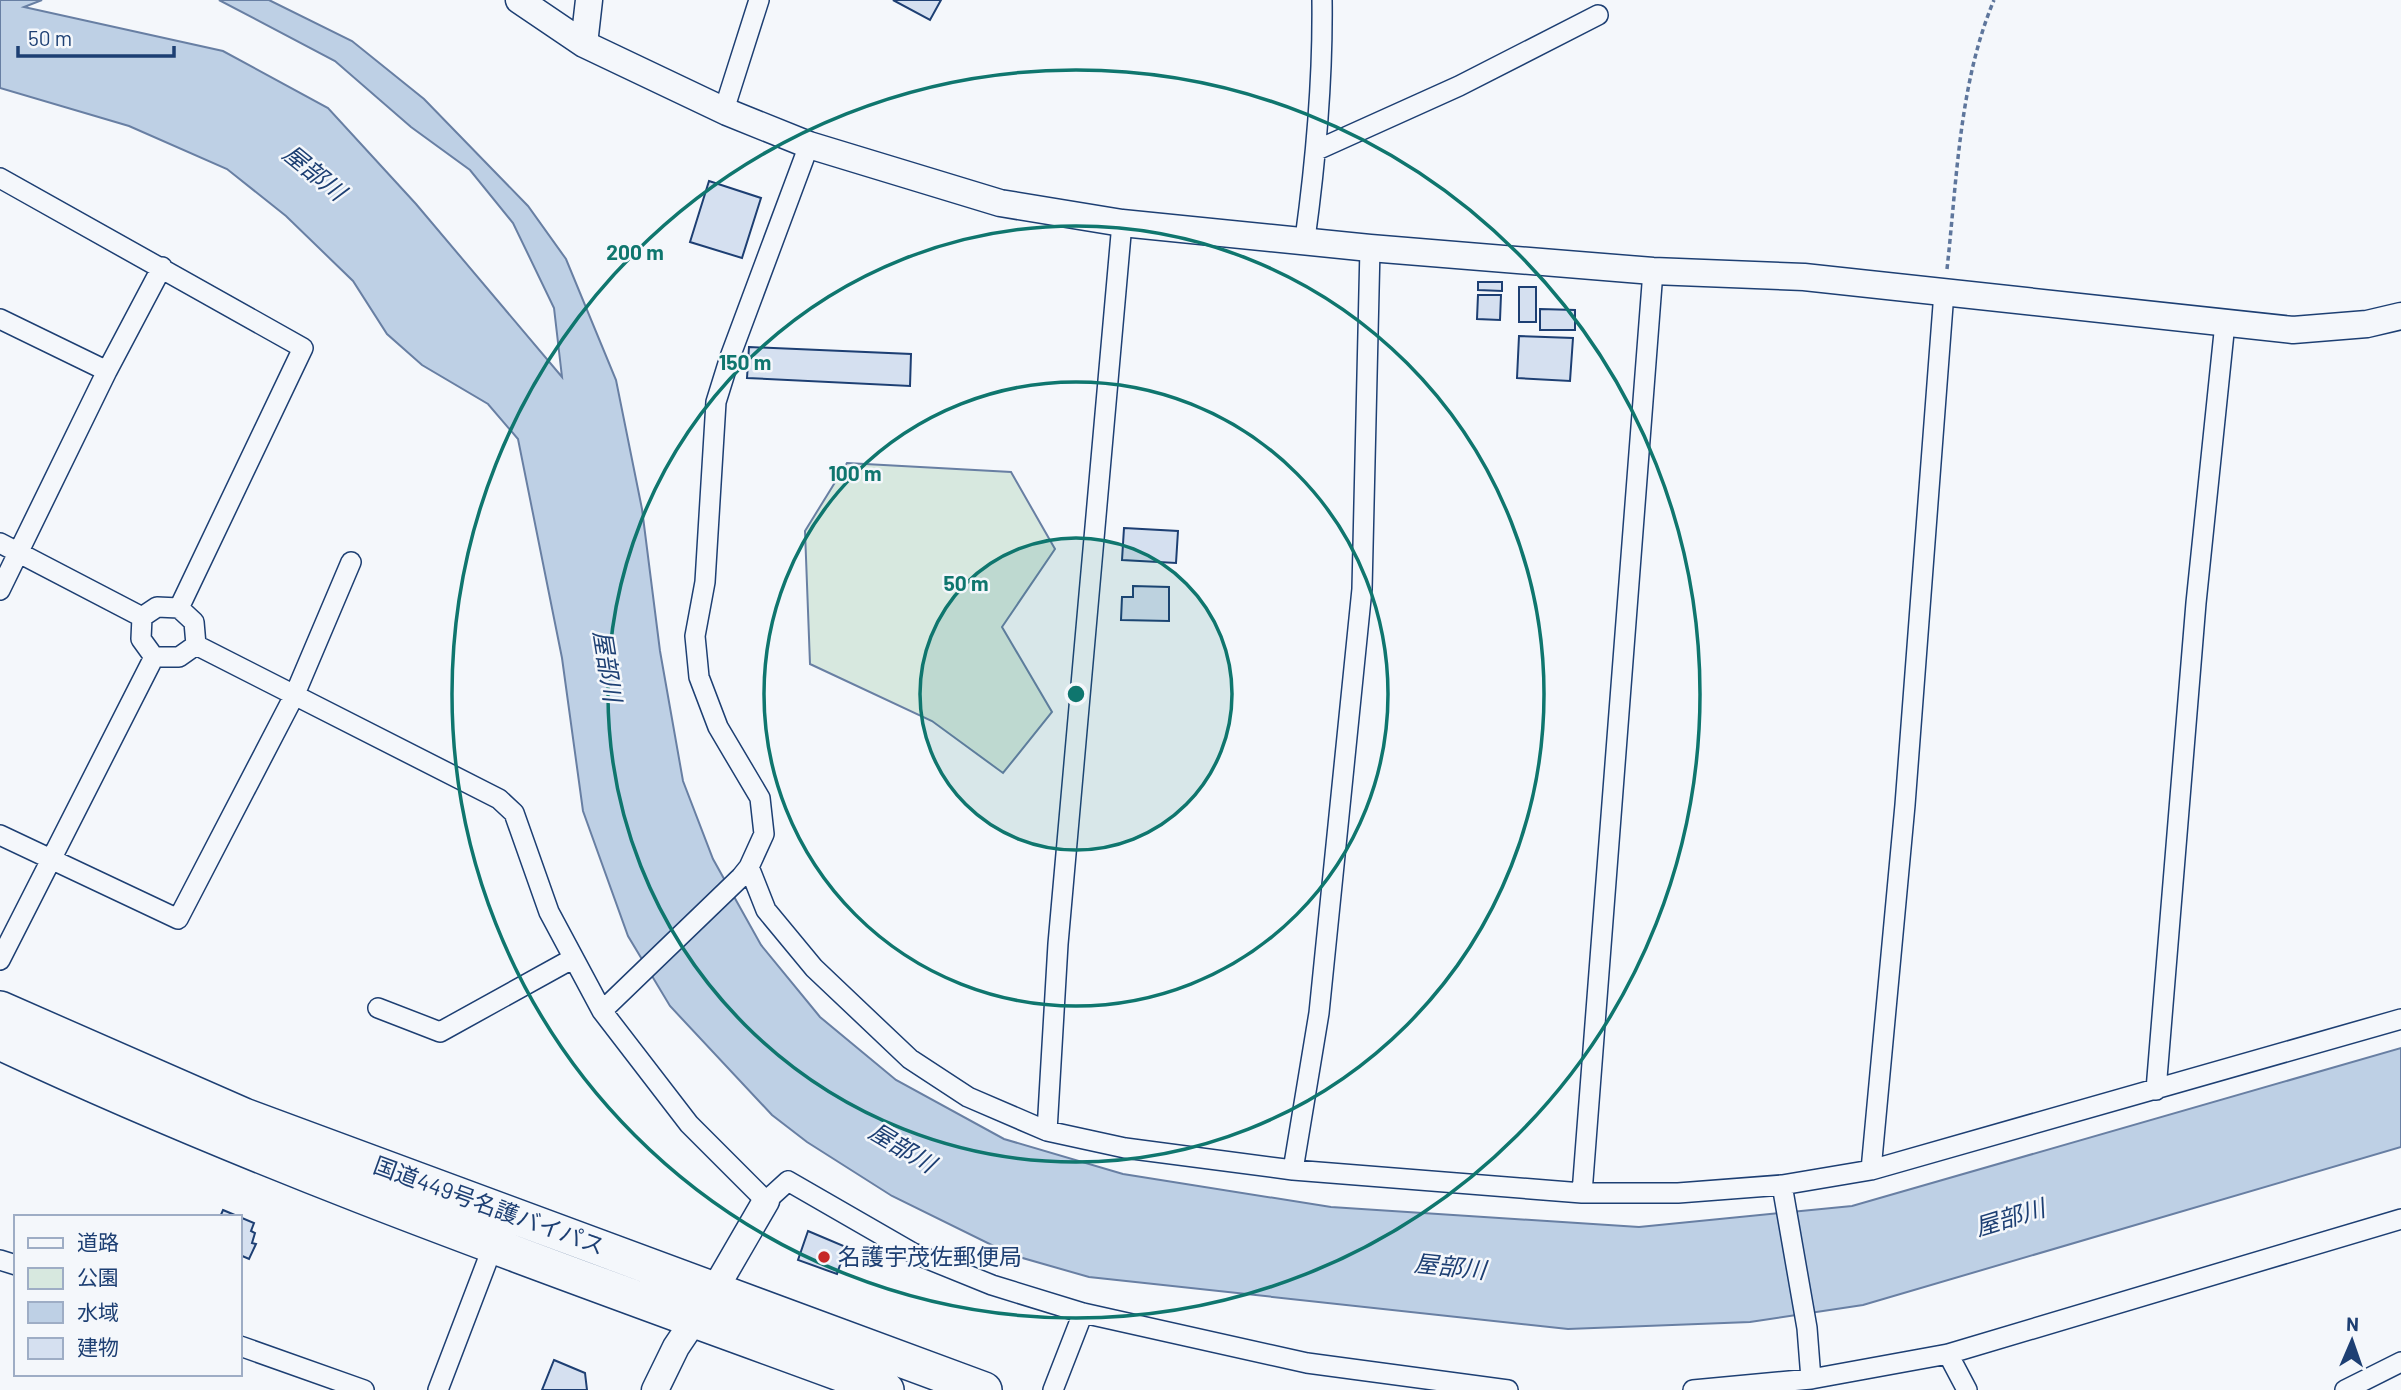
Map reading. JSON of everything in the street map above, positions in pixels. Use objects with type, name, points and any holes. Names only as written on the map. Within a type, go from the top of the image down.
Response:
[{"type":"highway","name":"国道449号名護バイパス","points":[[0,1009],[244,1116],[984,1390]]},
{"type":"highway","name":"国道449号名護バイパス","points":[[0,1042],[218,1139],[494,1246],[886,1390]]},
{"type":"street","points":[[519,0],[584,44],[724,110],[809,145],[1000,203],[1122,223],[1305,239],[1370,248],[1653,271],[1804,277],[2293,330],[2367,324],[2401,316]]},
{"type":"street","points":[[584,44],[589,0]]},
{"type":"street","points":[[724,110],[759,0]]},
{"type":"street","points":[[1305,239],[1317,150],[1323,62],[1322,0]]},
{"type":"street","points":[[1317,150],[1459,86],[1598,15]]},
{"type":"street","points":[[602,1011],[745,872],[764,834],[760,798],[718,727],[699,677],[695,636],[709,543],[716,401],[809,145]]},
{"type":"street","points":[[0,178],[303,348],[179,608]]},
{"type":"street","points":[[1047,1131],[1058,944],[1122,223]]},
{"type":"street","points":[[1293,1170],[1320,1013],[1362,589],[1370,248]]},
{"type":"street","points":[[0,590],[107,370],[162,267]]},
{"type":"street","points":[[1582,1194],[1653,271]]},
{"type":"street","points":[[1871,1170],[1908,765],[1944,292]]},
{"type":"street","points":[[0,319],[107,370]]},
{"type":"street","points":[[2156,1090],[2196,603],[2225,323]]},
{"type":"street","points":[[0,543],[142,617]]},
{"type":"street","points":[[0,835],[178,919],[295,694],[351,562]]},
{"type":"street","points":[[142,617],[157,607],[179,608],[194,622],[196,645]]},
{"type":"street","points":[[142,617],[141,639],[154,657]]},
{"type":"street","points":[[196,645],[499,799],[514,813],[549,912],[602,1011],[689,1124],[766,1201]]},
{"type":"street","points":[[154,657],[179,657],[196,645]]},
{"type":"street","points":[[0,960],[154,657]]},
{"type":"street","points":[[745,872],[766,910],[814,968],[910,1059],[968,1097],[1047,1131],[1125,1148],[1293,1170],[1582,1194],[1784,1192],[1871,1170],[2401,1019]]},
{"type":"street","points":[[378,1008],[440,1032],[572,959]]},
{"type":"street","points":[[655,1390],[676,1347],[715,1289],[766,1201],[788,1181],[914,1254],[992,1285],[1083,1313],[1307,1363],[1508,1390]]},
{"type":"street","points":[[1784,1192],[1807,1328],[1811,1379]]},
{"type":"street","points":[[1693,1390],[1774,1387],[1948,1354],[2401,1219]]},
{"type":"street","points":[[438,1390],[494,1246]]},
{"type":"street","points":[[1053,1390],[1083,1313]]},
{"type":"street","points":[[242,1347],[364,1390]]},
{"type":"street","points":[[1948,1354],[1967,1390]]},
{"type":"street","points":[[2345,1390],[2401,1362]]},
{"type":"path","points":[[1944,292],[1966,103],[1985,23],[1994,0]]},
{"type":"green space","points":[[847,463],[1011,472],[1055,549],[1002,627],[1052,712],[1003,773],[932,721],[810,664],[805,531]]},
{"type":"water","name":"屋部川","points":[[0,0],[42,0],[24,7],[223,51],[328,108],[416,204],[562,377],[554,308],[513,223],[470,170],[411,127],[335,61],[219,0],[269,0],[352,41],[424,99],[528,206],[566,259],[616,380],[642,509],[660,651],[683,781],[713,859],[761,945],[820,1017],[896,1080],[1004,1139],[1123,1174],[1331,1207],[1639,1227],[1852,1206],[2401,1048],[2401,1147],[1863,1305],[1750,1322],[1568,1329],[1089,1277],[1012,1255],[892,1196],[807,1142],[772,1115],[670,1006],[628,936],[583,811],[562,658],[518,439],[488,404],[422,365],[387,334],[353,281],[286,216],[227,169],[129,126],[0,88]]},
{"type":"building","points":[[893,0],[941,0],[930,20]]},
{"type":"building","points":[[709,181],[761,198],[742,258],[690,242]]},
{"type":"building","points":[[1478,282],[1502,282],[1502,291],[1478,290]]},
{"type":"building","points":[[1519,287],[1536,287],[1536,322],[1519,322]]},
{"type":"building","points":[[1478,295],[1501,295],[1500,320],[1477,319]]},
{"type":"building","points":[[1540,309],[1575,310],[1575,330],[1540,330]]},
{"type":"building","points":[[1519,336],[1573,338],[1570,381],[1517,378]]},
{"type":"building","points":[[749,347],[911,354],[910,386],[747,378]]},
{"type":"building","points":[[1124,528],[1178,531],[1176,563],[1122,560]]},
{"type":"building","points":[[1133,586],[1169,587],[1169,621],[1121,620],[1122,597],[1133,597]]},
{"type":"building","points":[[223,1210],[235,1215],[221,1215]]},
{"type":"building","points":[[242,1218],[254,1223],[251,1231],[255,1233],[252,1243],[256,1244],[249,1259],[242,1256]]},
{"type":"building","points":[[808,1231],[846,1247],[837,1274],[798,1260]]},
{"type":"building","points":[[554,1360],[585,1373],[587,1390],[542,1390]]},
{"type":"place","name":"名護宇茂佐郵便局","points":[[824,1257]]}]
